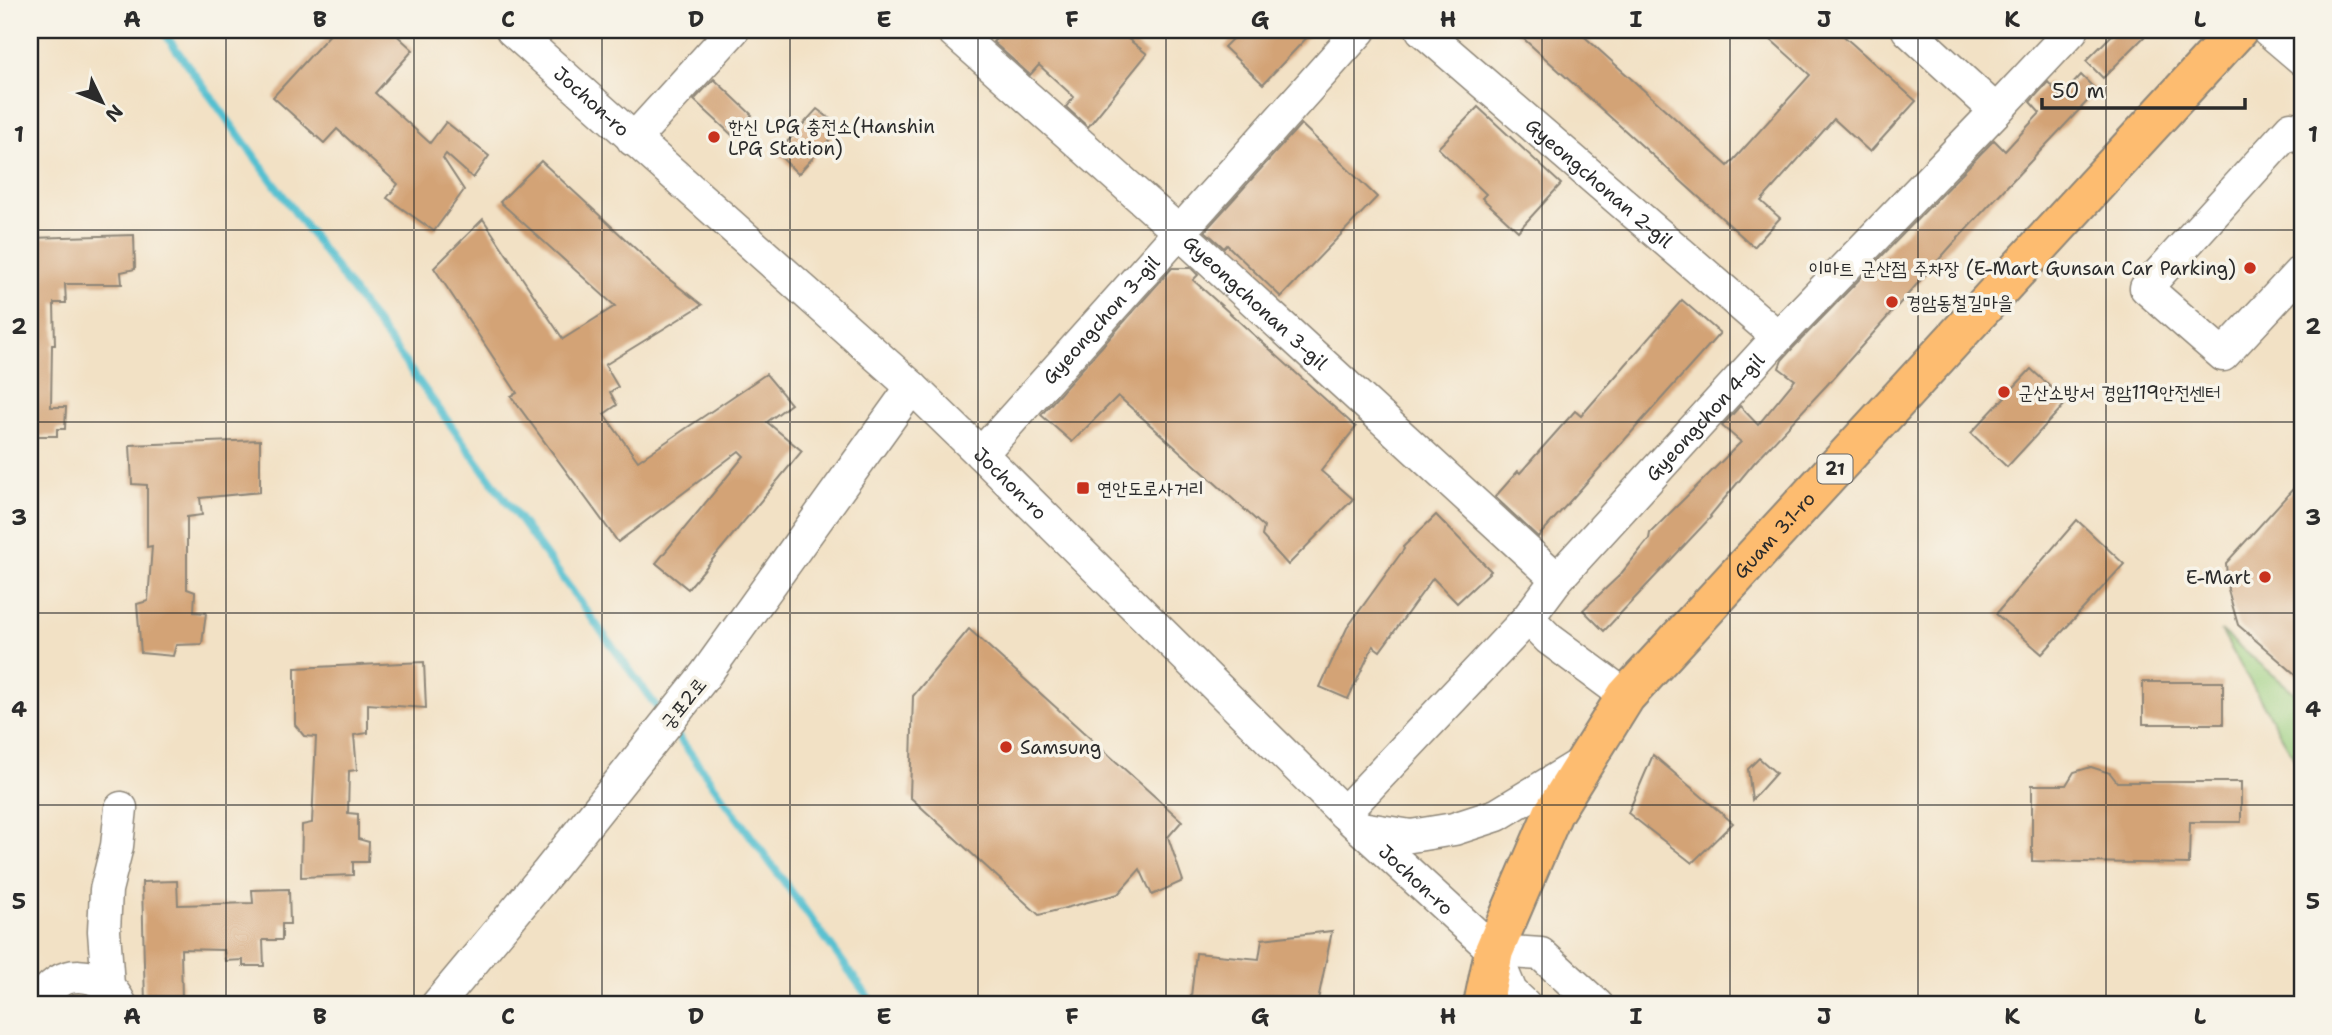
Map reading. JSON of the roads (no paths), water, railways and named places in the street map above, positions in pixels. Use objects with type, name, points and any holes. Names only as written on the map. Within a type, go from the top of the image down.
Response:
[{"type":"main road","name":"Guam 3.1-ro","points":[[1483,1005],[1494,951],[1553,813],[1626,696],[2238,30]]},
{"type":"street","name":"Jochon-ro","points":[[512,30],[912,387],[981,453],[1353,820],[1494,951],[1511,992],[1525,1005]]},
{"type":"street","points":[[633,140],[733,30]]},
{"type":"street","name":"Gyeongchonan 3-gil","points":[[952,30],[1178,231],[1558,579]]},
{"type":"street","name":"Gyeongchon 3-gil","points":[[981,453],[1360,30]]},
{"type":"street","name":"Gyeongchonan 2-gil","points":[[1422,30],[1778,337]]},
{"type":"street","points":[[1908,30],[1996,111]]},
{"type":"street","name":"Gyeongchon 4-gil","points":[[1353,820],[1528,618],[1558,579],[1778,337],[2072,30]]},
{"type":"street","points":[[2268,30],[2302,59]]},
{"type":"street","points":[[2302,138],[2291,128],[2146,288],[2223,355],[2302,270]]},
{"type":"street","name":"궁포2로","points":[[436,1005],[548,872],[705,675],[912,387]]},
{"type":"street","points":[[1528,618],[1549,639],[1626,696]]},
{"type":"street","points":[[1353,820],[1411,836],[1454,829],[1497,815],[1585,762]]},
{"type":"street","points":[[115,995],[104,931],[106,890],[117,846],[121,808]]},
{"type":"street","points":[[1494,951],[1541,954],[1597,1005]]},
{"type":"street","points":[[39,1005],[47,991],[70,977],[96,979],[115,995]]},
{"type":"waterway","points":[[162,30],[664,717]]},
{"type":"waterway","points":[[672,728],[874,1005]]},
{"type":"place","name":"한신 LPG 충전소(Hanshin LPG Station)","points":[[714,137]]},
{"type":"place","name":"이마트 군산점 주차장 (E-Mart Gunsan Car Parking)","points":[[2250,268]]},
{"type":"place","name":"경암동철길마을","points":[[1892,302]]},
{"type":"place","name":"군산소방서 경암119안전센터","points":[[2004,392]]},
{"type":"place","name":"연안도로사거리","points":[[1083,488]]},
{"type":"place","name":"E-Mart","points":[[2265,577]]},
{"type":"place","name":"Samsung","points":[[1006,747]]}]
